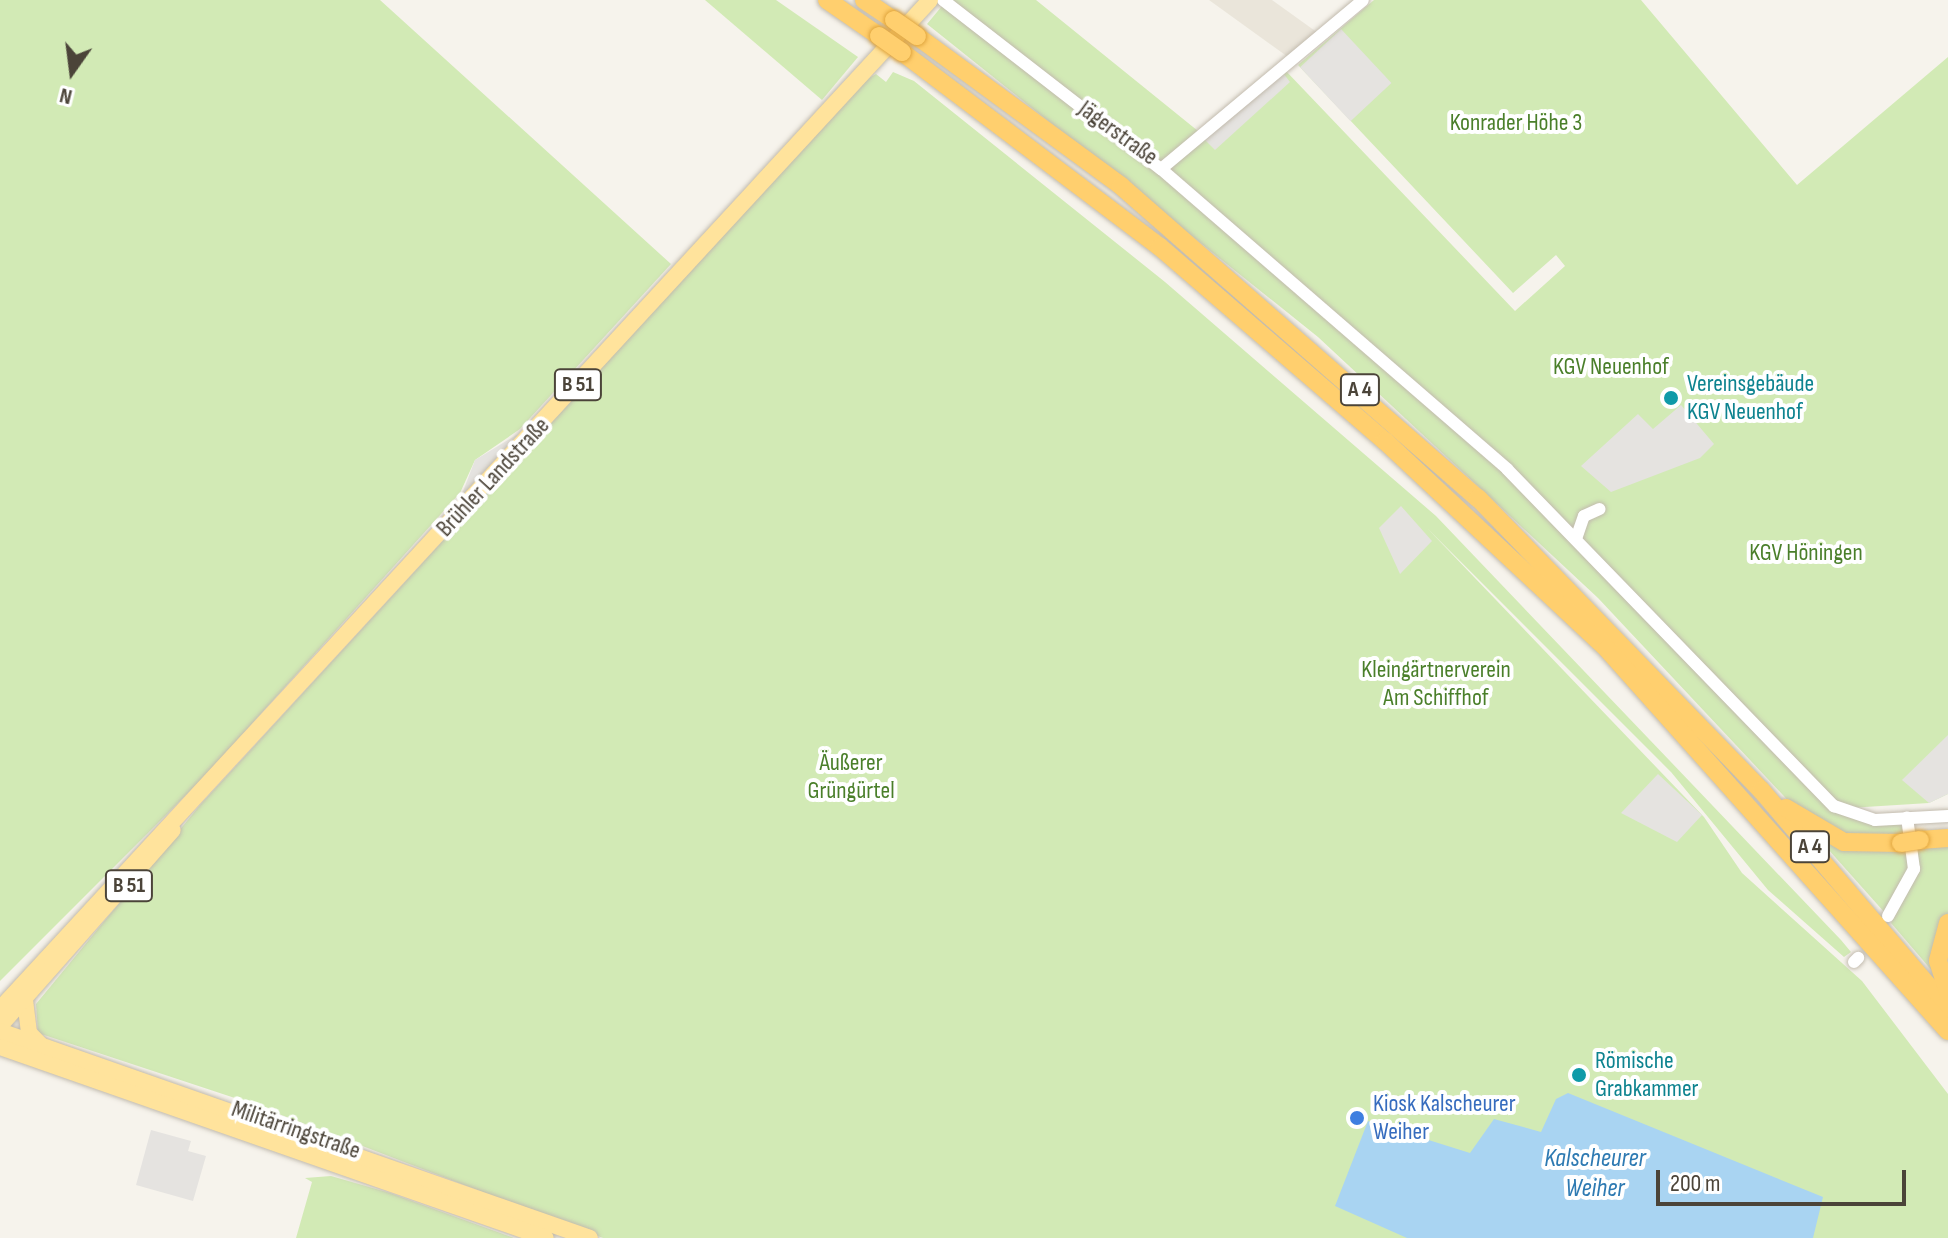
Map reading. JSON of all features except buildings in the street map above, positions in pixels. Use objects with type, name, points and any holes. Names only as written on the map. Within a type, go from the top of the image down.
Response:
[{"type":"highway","name":"A 4","points":[[827,0],[902,52],[1223,299],[1558,606],[1745,797],[1948,1031]]},
{"type":"highway","name":"A 4","points":[[864,0],[1121,186],[1312,346],[1510,530],[1761,790],[1948,1009]]},
{"type":"highway","name":"A 4","points":[[1558,606],[1948,1048]]},
{"type":"highway","points":[[1761,790],[1844,842],[1901,843],[1948,838]]},
{"type":"highway","points":[[1948,923],[1938,961],[1948,991]]},
{"type":"main road","name":"Brühler Landstraße","points":[[0,1028],[8,1003],[930,0]]},
{"type":"main road","points":[[0,1060],[38,1052],[8,1003]]},
{"type":"main road","name":"Militärringstraße","points":[[0,1028],[38,1052],[546,1238]]},
{"type":"main road","name":"Militärringstraße","points":[[0,1047],[38,1052],[590,1238]]},
{"type":"street","name":"Jägerstraße","points":[[943,0],[1161,169],[1363,0]]},
{"type":"street","points":[[1161,169],[1577,536],[1834,806],[1875,820],[1948,816]]},
{"type":"street","points":[[1577,536],[1584,516],[1600,509]]},
{"type":"street","points":[[1888,916],[1914,869],[1907,817]]},
{"type":"shaded area","points":[[1209,0],[1272,0],[1318,33],[1288,57]]},
{"type":"shaded area","points":[[1341,29],[1391,83],[1351,121],[1300,67]]},
{"type":"shaded area","points":[[1283,73],[1290,82],[1215,150],[1204,139]]},
{"type":"shaded area","points":[[1681,405],[1714,444],[1700,458],[1611,492],[1581,466],[1638,414],[1653,429]]},
{"type":"shaded area","points":[[518,434],[484,473],[459,502],[475,460]]},
{"type":"shaded area","points":[[1401,506],[1432,541],[1400,574],[1379,528]]},
{"type":"shaded area","points":[[1948,735],[1948,794],[1929,803],[1902,780]]},
{"type":"shaded area","points":[[1658,774],[1702,815],[1677,842],[1621,813]]},
{"type":"shaded area","points":[[151,1130],[191,1141],[188,1151],[206,1156],[193,1201],[136,1185]]},
{"type":"green space","points":[[0,0],[380,0],[671,264],[520,429],[475,460],[460,493],[202,779],[0,981]]},
{"type":"green space","points":[[705,0],[776,0],[858,57],[822,100]]},
{"type":"green space","points":[[947,0],[1036,0],[1198,131],[1285,70],[1515,311],[1565,266],[1556,255],[1513,293],[1298,65],[1374,0],[1641,0],[1797,185],[1948,57],[1948,794],[1929,803],[1849,808],[1900,823],[1906,837],[1855,839],[1796,809],[1598,598],[1318,337],[927,24]]},
{"type":"green space","name":"Äußerer Grüngürtel","points":[[893,72],[914,81],[1165,282],[1436,516],[1841,940],[1851,952],[1844,957],[1768,890],[1671,772],[1427,528],[1704,817],[1742,873],[1862,981],[1948,1094],[1948,1238],[603,1238],[253,1104],[38,1033],[36,1004],[201,804],[867,79],[876,74],[886,82]]},
{"type":"green space","points":[[1819,839],[1907,849],[1908,873],[1885,913]]},
{"type":"green space","points":[[1948,844],[1948,913],[1934,973],[1891,923],[1916,875],[1917,848]]},
{"type":"green space","points":[[331,1176],[390,1193],[514,1238],[296,1238],[312,1182],[305,1178]]},
{"type":"water","name":"Kalscheurer Weiher","points":[[1568,1093],[1823,1197],[1813,1238],[1407,1238],[1335,1206],[1368,1121],[1470,1153],[1494,1119],[1541,1132],[1556,1099]]},
{"type":"place","name":"Vereinsgebäude KGV Neuenhof","points":[[1671,398]]},
{"type":"place","name":"Römische Grabkammer","points":[[1579,1075]]},
{"type":"place","name":"Kiosk Kalscheurer Weiher","points":[[1357,1118]]},
{"type":"park label","name":"Konrader Höhe 3","points":[[1516,123]]},
{"type":"park label","name":"KGV Neuenhof","points":[[1611,367]]},
{"type":"park label","name":"KGV Höningen","points":[[1806,553]]},
{"type":"park label","name":"Kleingärtnerverein Am Schiffhof","points":[[1436,684]]}]
